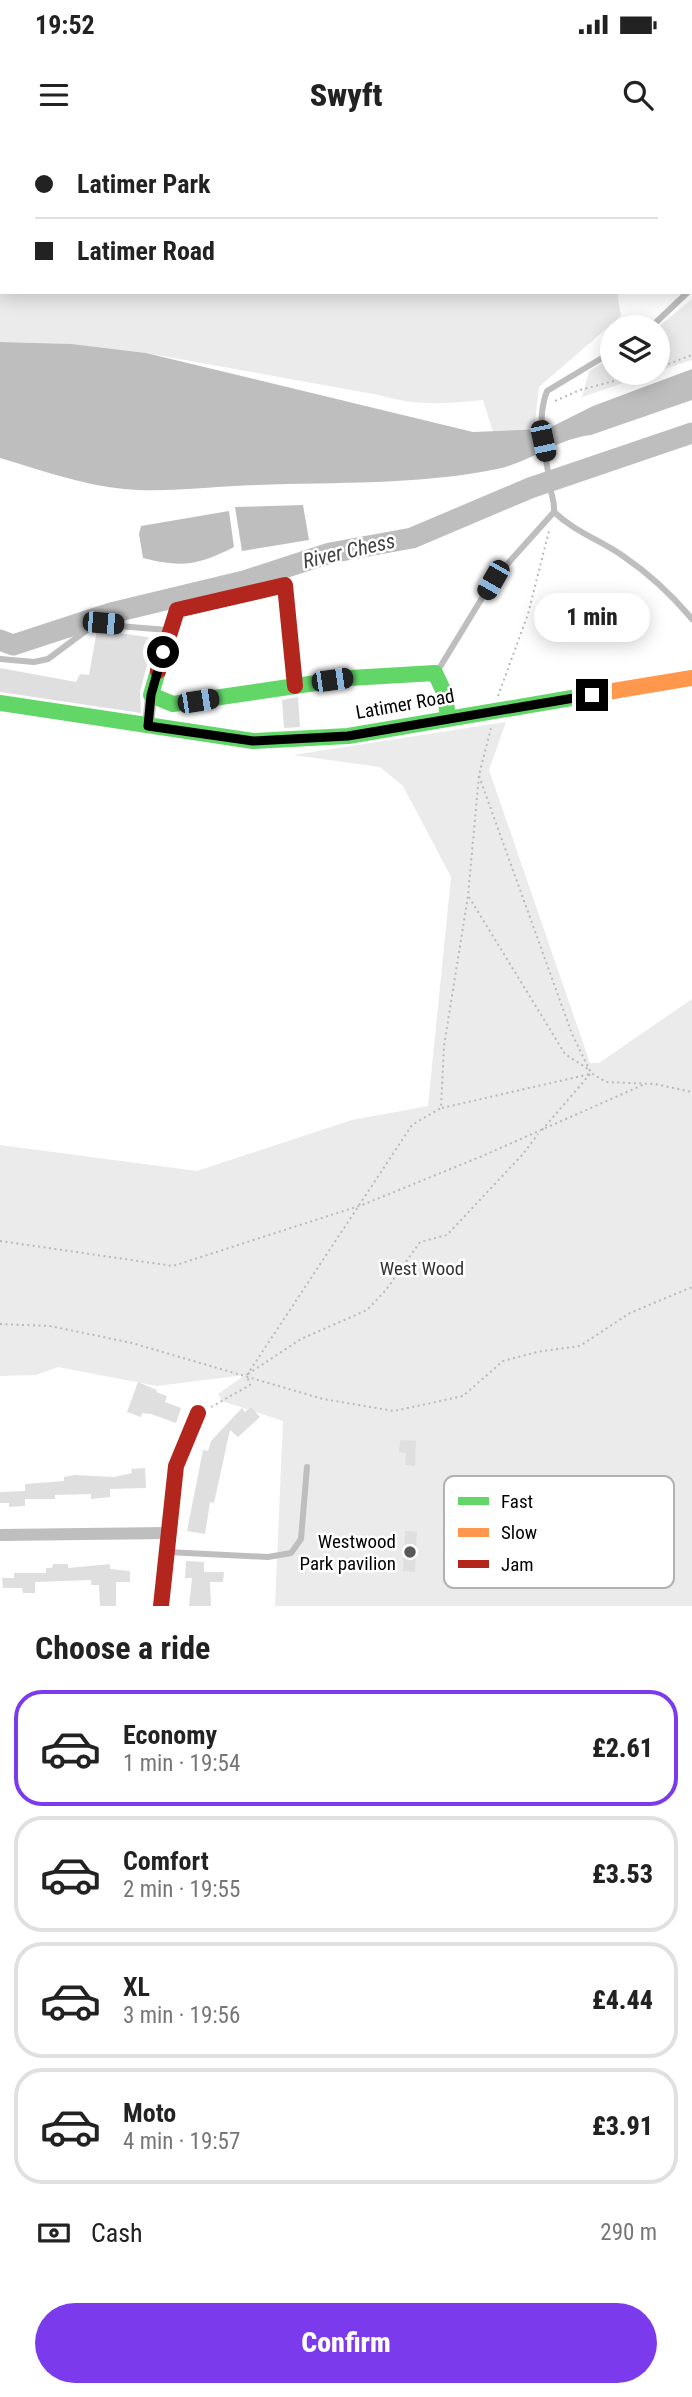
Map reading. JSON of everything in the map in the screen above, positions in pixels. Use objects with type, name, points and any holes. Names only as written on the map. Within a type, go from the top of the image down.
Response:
[{"type":"street","points":[[148,726],[151,695],[177,610],[285,585],[295,686]]},
{"type":"street","points":[[151,695],[173,704],[350,678],[435,673],[445,694],[448,718]]},
{"type":"street","name":"Latimer Road","points":[[0,702],[253,741],[348,736],[692,678]]},
{"type":"street","points":[[161,1606],[176,1466],[198,1413]]},
{"type":"street","points":[[0,1535],[168,1533]]},
{"type":"lane","points":[[664,315],[686,294]]},
{"type":"lane","points":[[435,673],[493,580],[554,512],[555,500],[550,489],[550,476],[539,424],[541,406],[547,391],[600,359]]},
{"type":"lane","points":[[554,512],[584,536],[623,555],[663,584],[692,619]]},
{"type":"lane","points":[[0,659],[34,662],[48,659],[95,624],[169,631]]},
{"type":"lane","points":[[165,1552],[182,1550],[268,1557],[291,1553],[301,1539],[307,1467]]},
{"type":"path","points":[[670,363],[692,355]]},
{"type":"path","points":[[541,406],[600,385]]},
{"type":"path","points":[[495,703],[528,614],[554,512]]},
{"type":"path","points":[[441,1108],[444,1046],[468,896],[479,775],[493,720]]},
{"type":"path","points":[[479,775],[572,1034],[591,1073],[606,1082],[645,1084],[692,1092]]},
{"type":"path","points":[[468,896],[565,1054],[589,1069]]},
{"type":"path","points":[[247,1375],[362,1205],[412,1125],[441,1108],[591,1073]]},
{"type":"path","points":[[247,1375],[301,1339],[367,1310],[386,1290],[419,1242],[447,1235],[523,1154],[578,1092],[591,1073]]},
{"type":"path","points":[[0,1241],[173,1266],[362,1205],[540,1132],[645,1084]]},
{"type":"path","points":[[0,1324],[50,1326],[132,1343],[323,1399],[394,1411],[463,1396],[503,1361],[537,1352],[580,1346],[630,1313],[692,1287]]},
{"type":"path","points":[[198,1413],[250,1385],[247,1375]]},
{"type":"green space","points":[[0,294],[617,294],[621,315],[600,315],[600,334],[539,387],[534,431],[493,432],[483,400],[443,403],[405,401],[146,353],[72,344],[0,342]]},
{"type":"green space","points":[[692,299],[692,360],[670,367],[670,317]]},
{"type":"green space","points":[[600,364],[600,385],[618,385],[582,397],[589,371]]},
{"type":"green space","name":"West Wood","points":[[506,722],[489,770],[590,1063],[599,1063],[692,999],[692,1606],[275,1606],[283,1421],[222,1401],[218,1394],[245,1375],[157,1386],[58,1367],[36,1375],[0,1376],[0,1145],[197,1171],[352,1120],[428,1106],[451,877],[403,786],[380,767],[293,755]]},
{"type":"shaded area","points":[[0,342],[72,344],[146,353],[473,432],[547,429],[593,406],[649,385],[670,385],[670,377],[692,369],[692,400],[566,441],[509,466],[438,478],[140,490],[77,481],[0,458]]},
{"type":"shaded area","points":[[303,505],[309,540],[242,551],[235,507]]},
{"type":"shaded area","points":[[229,511],[234,547],[210,558],[190,563],[169,563],[143,558],[139,534],[141,526]]},
{"type":"building","points":[[97,630],[154,638],[140,692],[141,713],[0,692],[0,668],[76,682],[80,674],[89,675]]},
{"type":"building","points":[[298,697],[300,727],[284,728],[282,700]]},
{"type":"building","points":[[138,1382],[167,1396],[165,1402],[181,1408],[176,1423],[151,1414],[142,1413],[141,1417],[127,1412]]},
{"type":"building","points":[[251,1407],[260,1417],[238,1437],[230,1430],[214,1503],[210,1502],[205,1534],[187,1531],[203,1450],[208,1451],[211,1441],[242,1408],[245,1412]]},
{"type":"building","points":[[400,1440],[416,1441],[415,1466],[405,1465],[406,1453],[399,1452]]},
{"type":"building","points":[[145,1468],[146,1488],[110,1489],[110,1497],[91,1499],[91,1494],[55,1495],[55,1499],[25,1499],[25,1506],[9,1507],[9,1503],[0,1503],[0,1492],[25,1491],[25,1484],[64,1481],[64,1477],[75,1475],[114,1477],[132,1473],[131,1469]]},
{"type":"building","name":"Westwood Park pavilion","points":[[405,1531],[417,1532],[415,1572],[403,1571]]},
{"type":"building","points":[[186,1561],[204,1562],[204,1572],[224,1572],[223,1582],[210,1582],[211,1606],[189,1606],[192,1578],[185,1578]]},
{"type":"building","points":[[53,1564],[68,1564],[68,1568],[110,1564],[110,1569],[130,1571],[130,1582],[116,1582],[116,1606],[100,1606],[99,1585],[91,1585],[91,1580],[35,1582],[35,1593],[23,1593],[22,1588],[3,1588],[2,1578],[14,1578],[14,1573],[46,1573],[46,1568],[52,1568]]},
{"type":"waterway","name":"River Chess","points":[[0,640],[13,645],[111,613],[244,581],[330,553],[412,538],[530,488],[692,433]]},
{"type":"traffic: fast","points":[[158,671],[151,695],[173,704],[350,678],[435,673],[445,694],[448,718]]},
{"type":"traffic: fast","points":[[0,703],[253,741],[348,736],[601,693]]},
{"type":"traffic: slow","points":[[601,693],[692,678]]},
{"type":"traffic: jam","points":[[158,671],[177,610],[285,585],[295,686]]},
{"type":"traffic: jam","points":[[161,1606],[176,1466],[198,1413]]},
{"type":"place","name":"Westwood Park pavilion","points":[[410,1552]]},
{"type":"route","points":[[163,652],[151,695],[148,726],[253,741],[348,736],[592,695]]}]
